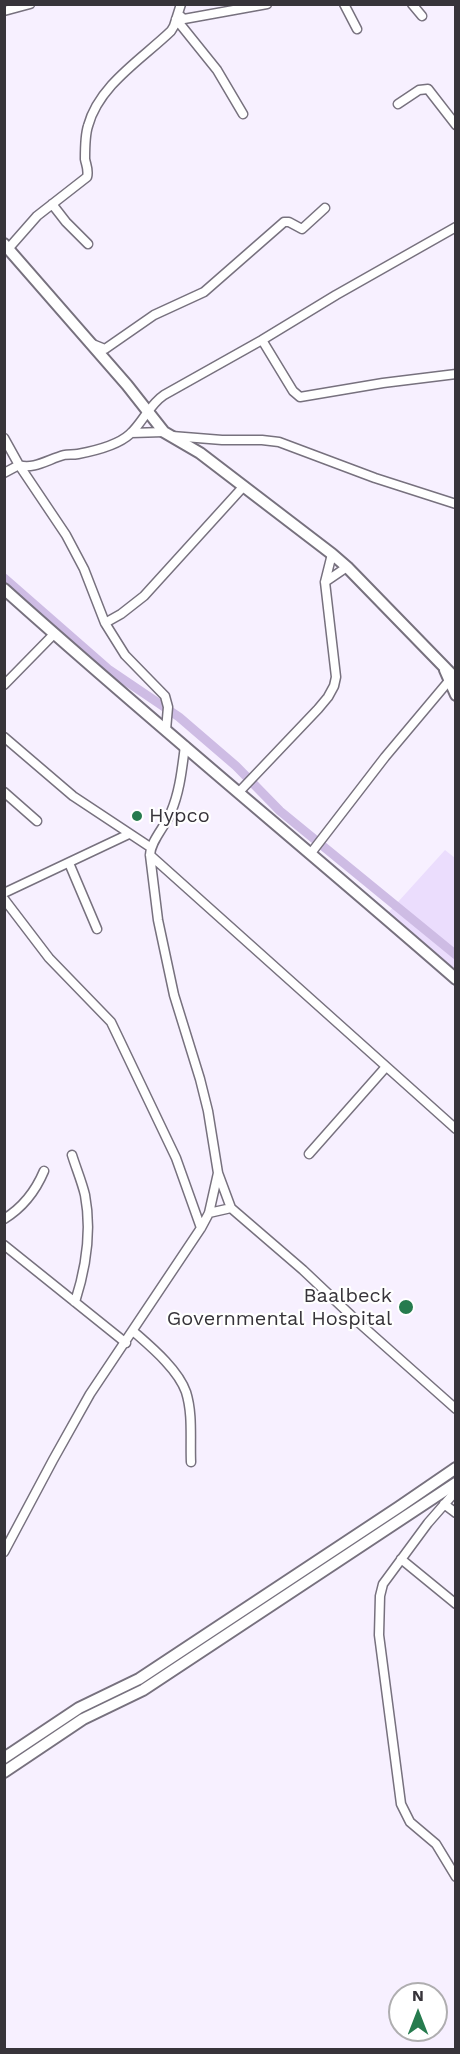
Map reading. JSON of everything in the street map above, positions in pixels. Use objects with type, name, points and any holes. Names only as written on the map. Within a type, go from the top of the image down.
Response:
[{"type":"street","points":[[4,10],[30,4]]},
{"type":"street","points":[[181,4],[171,31],[102,97],[87,127],[85,160],[88,176],[37,216],[7,247],[127,385],[166,434],[200,453],[332,554],[452,676],[455,694],[436,698]]},
{"type":"street","points":[[177,17],[184,19],[267,4]]},
{"type":"street","points":[[344,4],[357,29]]},
{"type":"street","points":[[412,4],[422,16]]},
{"type":"street","points":[[177,17],[217,70],[243,114]]},
{"type":"street","points":[[398,104],[419,90],[428,89],[456,125]]},
{"type":"street","points":[[52,204],[88,244]]},
{"type":"street","points":[[90,343],[105,348],[154,315],[204,292],[284,222],[289,222],[302,229],[325,208]]},
{"type":"street","points":[[19,465],[26,468],[66,454],[74,455],[100,449],[131,433],[159,398],[170,391],[456,227]]},
{"type":"street","points":[[262,340],[293,391],[300,398],[384,383],[456,374]]},
{"type":"street","points":[[131,433],[279,442],[375,478],[456,504]]},
{"type":"street","points":[[4,438],[66,536],[84,569],[105,622],[125,655],[165,696],[168,707],[166,730]]},
{"type":"street","points":[[4,473],[19,465]]},
{"type":"street","points":[[105,622],[121,614],[144,596],[243,487]]},
{"type":"street","points":[[239,792],[318,709],[334,686],[335,669],[325,582],[332,554]]},
{"type":"street","points":[[325,582],[347,567]]},
{"type":"street","points":[[4,588],[54,634],[456,979]]},
{"type":"street","points":[[4,686],[54,634]]},
{"type":"street","points":[[311,853],[385,757],[452,676]]},
{"type":"street","points":[[4,737],[73,796],[150,851],[385,1068],[456,1130]]},
{"type":"street","points":[[185,746],[175,802],[150,851],[158,920],[171,983],[208,1111],[218,1173],[231,1208],[451,1401],[456,1409]]},
{"type":"street","points":[[4,792],[37,821]]},
{"type":"street","points":[[4,894],[129,834]]},
{"type":"street","points":[[69,863],[97,929]]},
{"type":"street","points":[[4,899],[49,958],[111,1022],[176,1158],[201,1228]]},
{"type":"street","points":[[309,1154],[385,1068]]},
{"type":"street","points":[[72,1155],[85,1196],[88,1223],[84,1274],[75,1302]]},
{"type":"street","points":[[4,1219],[27,1199],[39,1184],[44,1171]]},
{"type":"street","points":[[4,1552],[90,1394],[201,1228],[209,1213],[218,1173]]},
{"type":"street","points":[[209,1213],[231,1208]]},
{"type":"street","points":[[4,1245],[126,1343]]},
{"type":"street","points":[[133,1331],[157,1353],[185,1390],[190,1411],[191,1462]]},
{"type":"street","points":[[4,1772],[83,1719],[142,1690],[350,1547],[455,1469]]},
{"type":"street","points":[[4,1758],[79,1708],[139,1679],[456,1483]]},
{"type":"street","points":[[456,1491],[401,1559],[384,1584],[378,1611],[401,1804],[410,1822],[436,1844],[456,1877]]},
{"type":"street","points":[[444,1504],[456,1513]]},
{"type":"street","points":[[401,1559],[456,1604]]},
{"type":"shaded area","points":[[445,850],[455,858],[455,970],[388,913]]},
{"type":"waterway","points":[[4,578],[108,669],[179,717],[236,766],[280,811],[456,955]]},
{"type":"place","name":"Hypco","points":[[137,816]]},
{"type":"place","name":"Baalbeck Governmental Hospital","points":[[406,1307]]}]
